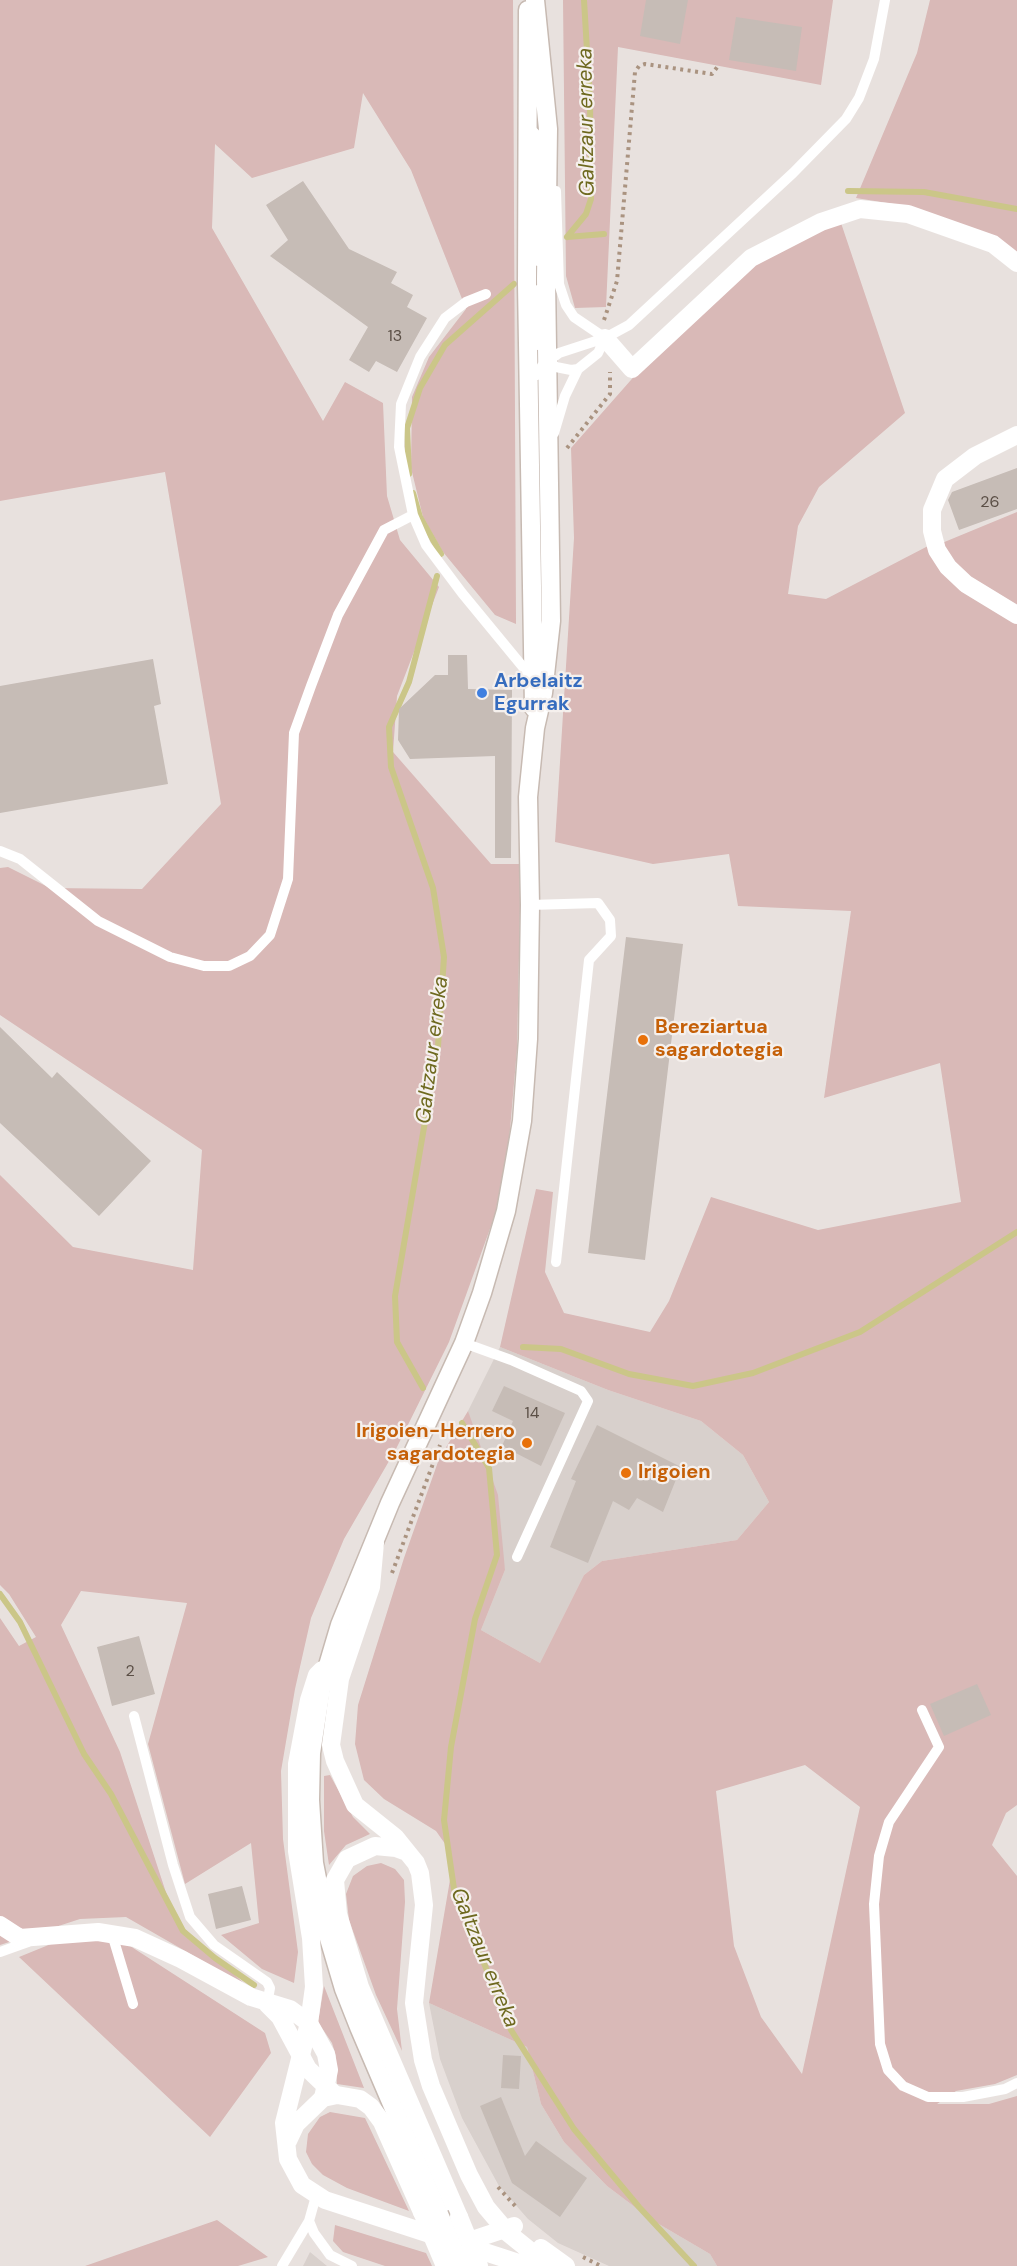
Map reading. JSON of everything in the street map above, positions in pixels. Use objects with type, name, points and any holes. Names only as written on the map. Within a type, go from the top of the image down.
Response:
[{"type":"street","points":[[533,0],[527,13],[527,119],[532,678],[535,728]]},
{"type":"street","points":[[445,2266],[431,2213],[344,1989],[322,1906],[314,1863],[310,1800],[316,1713],[327,1664],[375,1538],[464,1343],[496,1249],[520,1131],[528,1040],[530,905],[528,797],[535,728],[543,693],[551,621],[549,360],[546,279],[548,129],[533,0]]},
{"type":"street","points":[[527,119],[538,162],[537,341]]},
{"type":"street","points":[[605,338],[632,369],[751,258],[820,222],[860,208],[908,214],[993,244],[1017,263]]},
{"type":"street","points":[[531,591],[537,563],[537,375]]},
{"type":"street","points":[[1017,435],[975,456],[945,479],[932,510],[932,531],[937,550],[954,573],[966,584],[1017,615]]},
{"type":"street","points":[[375,1538],[370,1587],[340,1679],[332,1744],[340,1775],[355,1805],[395,1837],[416,1863],[423,1887],[423,1925],[414,2003],[416,2029],[431,2086],[460,2154],[486,2206],[514,2226],[573,2261]]},
{"type":"street","points":[[327,1664],[317,1675],[309,1700],[297,1764],[297,1851],[311,1938],[314,1987],[309,2023],[284,2123],[286,2152],[296,2178],[316,2196],[351,2211],[528,2266]]},
{"type":"street","points":[[407,1852],[396,1848],[375,1846],[347,1859],[335,1880],[338,1914],[360,1987],[479,2266]]},
{"type":"street","points":[[0,1925],[20,1938],[60,1934],[112,1934],[135,1938],[273,2005],[290,2009],[309,2023],[326,2054],[328,2094],[296,2124],[286,2152]]},
{"type":"street","points":[[273,2005],[307,1994],[314,1987]]},
{"type":"street","points":[[273,2005],[301,2057],[328,2094],[360,2099],[371,2107],[461,2266]]},
{"type":"street","points":[[460,2154],[478,2181],[549,2266]]},
{"type":"street","points":[[476,2239],[485,2221],[486,2206]]},
{"type":"street","points":[[446,2239],[476,2239],[514,2226]]},
{"type":"street","points":[[496,2256],[514,2226]]},
{"type":"lane","points":[[537,375],[549,360],[559,353],[605,338],[629,325],[793,173],[846,118],[859,98],[874,59],[885,0]]},
{"type":"lane","points":[[548,129],[556,164],[559,284],[566,305],[574,317],[605,338]]},
{"type":"lane","points":[[486,294],[466,302],[445,318],[420,357],[401,404],[399,447],[413,515],[426,545],[532,678]]},
{"type":"lane","points":[[550,455],[565,396],[578,369],[598,353],[605,338]]},
{"type":"lane","points":[[537,341],[541,355],[556,367],[578,369]]},
{"type":"lane","points":[[0,851],[20,859],[98,921],[170,957],[204,966],[229,966],[250,956],[270,935],[288,879],[294,733],[338,615],[384,530],[413,515]]},
{"type":"lane","points":[[530,905],[598,903],[610,920],[610,936],[589,960],[556,1262]]},
{"type":"lane","points":[[464,1343],[511,1360],[581,1391],[588,1401],[517,1557]]},
{"type":"lane","points":[[922,1710],[939,1747],[889,1822],[879,1856],[874,1904],[880,2044],[888,2070],[903,2086],[928,2097],[963,2097],[1005,2089],[1017,2083]]},
{"type":"lane","points":[[134,1716],[173,1865],[190,1917],[214,1945],[267,1982],[273,2005]]},
{"type":"lane","points":[[0,1952],[60,1934]]},
{"type":"lane","points":[[112,1934],[134,2004]]},
{"type":"lane","points":[[282,2266],[309,2221],[316,2196]]},
{"type":"lane","points":[[309,2221],[330,2255],[352,2266]]},
{"type":"path","points":[[604,318],[617,281],[635,72],[639,66],[645,64],[711,74],[716,72],[718,66]]},
{"type":"path","points":[[390,1579],[442,1439]]},
{"type":"path","points":[[492,2179],[514,2226]]},
{"type":"path","points":[[573,2261],[601,2266]]},
{"type":"shaded area","points":[[0,0],[513,0],[516,624],[495,615],[443,552],[423,517],[411,468],[412,397],[429,357],[466,309],[411,170],[363,93],[354,148],[252,178],[215,144],[212,228],[323,421],[345,382],[383,403],[387,496],[400,540],[439,587],[397,696],[393,752],[491,864],[521,864],[517,1049],[509,1141],[495,1215],[449,1342],[396,1449],[344,1539],[311,1618],[295,1689],[281,1771],[283,1839],[298,1952],[294,1983],[262,1969],[221,1935],[259,1923],[251,1843],[185,1884],[148,1744],[187,1603],[81,1591],[61,1625],[120,1752],[175,1920],[248,1987],[126,1917],[80,1919],[0,1945],[0,1618],[19,1646],[36,1637],[9,1594],[0,1585],[0,1175],[73,1247],[193,1270],[202,1150],[0,1015],[0,868],[8,867],[50,888],[142,889],[221,804],[165,472],[0,501]]},
{"type":"shaded area","points":[[563,0],[833,0],[821,85],[618,47],[606,307],[575,308],[566,276]]},
{"type":"shaded area","points":[[930,0],[1017,0],[1017,255],[900,205],[856,198],[917,53]]},
{"type":"shaded area","points":[[840,220],[905,413],[819,487],[798,526],[788,594],[826,599],[928,546],[1017,621],[1017,1805],[1006,1813],[992,1845],[1017,1876],[1017,2075],[995,2084],[956,2091],[937,2104],[989,2104],[1017,2096],[1017,2266],[717,2266],[710,2254],[652,2220],[607,2186],[564,2142],[541,2104],[527,2047],[429,2003],[451,1874],[448,1848],[436,1831],[384,1799],[364,1780],[355,1744],[358,1705],[404,1558],[439,1459],[468,1411],[498,1495],[505,1570],[481,1630],[540,1663],[584,1575],[602,1561],[737,1540],[769,1502],[743,1455],[701,1421],[608,1390],[500,1347],[536,1189],[553,1192],[545,1272],[564,1313],[650,1332],[669,1301],[711,1197],[818,1230],[961,1202],[940,1063],[824,1098],[851,911],[738,906],[729,854],[653,864],[555,842],[574,538],[571,448],[638,372],[749,268]],"holes":[[[805,1765],[860,1807],[802,2074],[761,2017],[734,1946],[716,1791]]]},
{"type":"shaded area","points":[[1017,512],[1017,605],[961,571],[942,543]]},
{"type":"shaded area","points":[[500,1347],[608,1390],[701,1421],[743,1455],[769,1502],[737,1540],[602,1561],[584,1575],[540,1663],[481,1630],[505,1570],[468,1411]]},
{"type":"shaded area","points":[[330,1775],[353,1817],[370,1834],[346,1845],[329,1865],[324,1831],[324,1776]]},
{"type":"shaded area","points":[[381,1863],[395,1869],[404,1880],[405,1902],[397,2009],[402,2051],[376,1995],[349,1920],[346,1894],[353,1876],[367,1866]]},
{"type":"shaded area","points":[[87,1939],[127,1944],[265,2033],[271,2053],[210,2137],[19,1957],[51,1944]]},
{"type":"shaded area","points":[[324,1986],[364,2088],[337,2084],[336,2056],[332,2043],[318,2022]]},
{"type":"shaded area","points":[[429,2003],[527,2047],[541,2104],[564,2142],[607,2186],[652,2220],[710,2254],[717,2266],[609,2266],[558,2243],[528,2219],[499,2186],[462,2118],[440,2059]]},
{"type":"shaded area","points":[[330,2112],[365,2118],[409,2211],[347,2188],[323,2175],[312,2164],[306,2152],[308,2134],[320,2117]]},
{"type":"shaded area","points":[[217,2220],[268,2257],[238,2266],[85,2266]]},
{"type":"shaded area","points":[[335,2225],[426,2253],[432,2266],[385,2266],[343,2252],[333,2241]]},
{"type":"shaded area","points":[[310,2252],[327,2266],[303,2266]]},
{"type":"building","points":[[646,0],[688,0],[680,44],[640,36]]},
{"type":"building","points":[[736,17],[802,27],[796,71],[729,60]]},
{"type":"building","points":[[303,181],[349,249],[397,272],[391,283],[413,295],[407,307],[427,318],[397,372],[376,361],[369,372],[349,360],[368,327],[270,256],[288,240],[266,205]]},
{"type":"building","points":[[1017,468],[1017,509],[959,530],[948,500],[952,492]]},
{"type":"building","points":[[448,655],[467,655],[468,689],[512,690],[511,858],[495,858],[495,756],[410,759],[398,740],[399,709],[435,675],[448,675]]},
{"type":"building","points":[[153,659],[161,704],[154,706],[168,784],[0,813],[0,686]]},
{"type":"building","name":"Bereziartua sagardotegia","points":[[626,937],[683,944],[645,1260],[588,1253]]},
{"type":"building","points":[[0,1027],[52,1078],[57,1072],[151,1161],[99,1216],[0,1123]]},
{"type":"building","points":[[504,1386],[565,1413],[541,1466],[502,1446],[513,1421],[492,1411]]},
{"type":"building","name":"Irigoien","points":[[597,1425],[681,1467],[663,1512],[637,1498],[629,1510],[613,1501],[588,1563],[550,1547],[576,1481],[571,1479]]},
{"type":"building","points":[[139,1636],[155,1694],[112,1706],[97,1647]]},
{"type":"building","points":[[977,1684],[991,1715],[944,1736],[930,1704]]},
{"type":"building","points":[[242,1886],[251,1920],[216,1929],[208,1894]]},
{"type":"building","points":[[503,2055],[521,2056],[519,2089],[501,2088]]},
{"type":"building","points":[[501,2097],[525,2156],[536,2141],[587,2178],[560,2217],[512,2183],[480,2106]]},
{"type":"waterway","name":"Galtzaur erreka","points":[[567,237],[586,214],[591,199],[590,101],[584,0]]},
{"type":"waterway","points":[[848,191],[924,192],[1017,209]]},
{"type":"waterway","points":[[567,237],[604,234]]},
{"type":"waterway","name":"Galtzaur erreka","points":[[409,474],[407,428],[420,388],[445,345],[514,284]]},
{"type":"waterway","name":"Galtzaur erreka","points":[[413,493],[420,517],[441,554]]},
{"type":"waterway","name":"Galtzaur erreka","points":[[423,1388],[397,1342],[395,1296],[438,1046],[444,957],[433,888],[391,767],[389,727],[409,682],[437,576]]},
{"type":"waterway","points":[[523,1347],[561,1349],[629,1374],[693,1386],[753,1373],[860,1332],[1017,1232]]},
{"type":"waterway","name":"Galtzaur erreka","points":[[462,1423],[489,1468],[497,1555],[475,1619],[451,1747],[444,1820],[454,1889],[511,2030],[574,2129],[639,2207],[694,2266]]},
{"type":"waterway","points":[[0,1594],[20,1622],[84,1754],[111,1794],[183,1931],[215,1958],[254,1985]]},
{"type":"place","name":"Arbelaitz Egurrak","points":[[482,693]]},
{"type":"place","name":"Bereziartua sagardotegia","points":[[643,1040]]},
{"type":"place","name":"Irigoien-Herrero sagardotegia","points":[[527,1443]]},
{"type":"place","name":"Irigoien","points":[[626,1473]]}]
